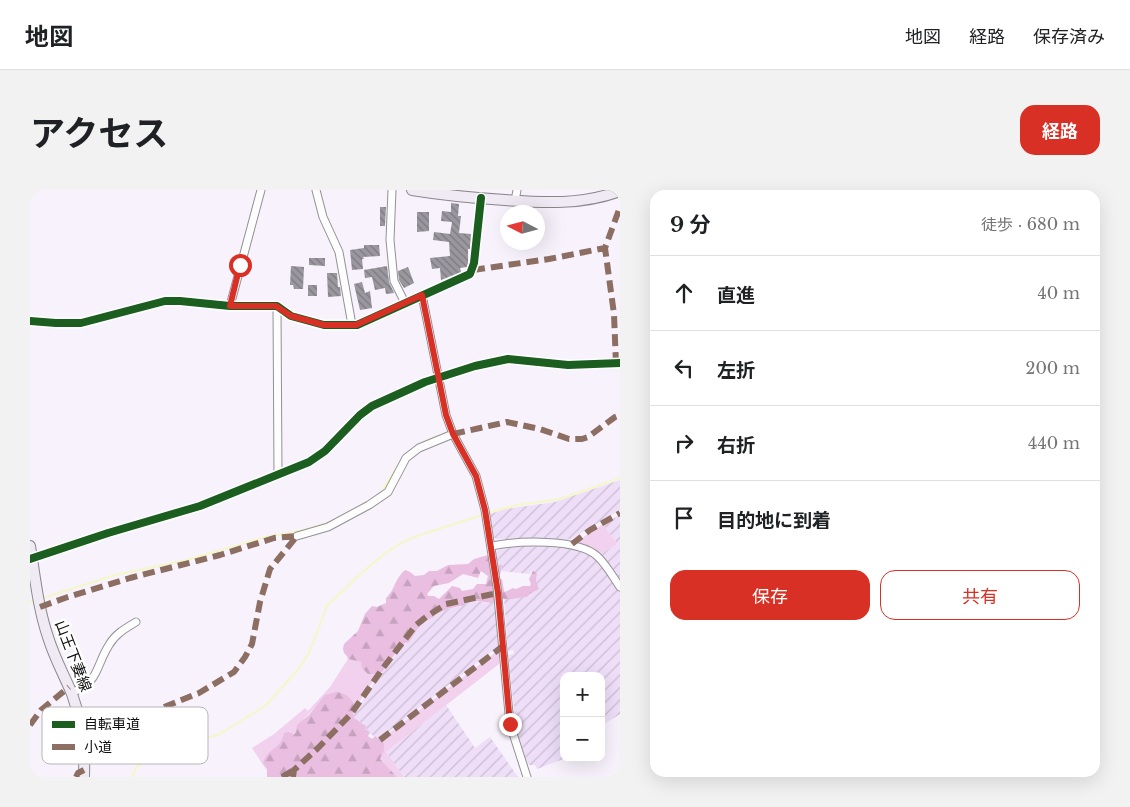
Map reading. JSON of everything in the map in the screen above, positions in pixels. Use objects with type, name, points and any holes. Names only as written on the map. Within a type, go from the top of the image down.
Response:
[{"type":"main road","points":[[412,190],[481,198],[516,195],[577,202],[620,191]]},
{"type":"main road","name":"山王下妻線","points":[[30,546],[40,607],[48,637],[71,692],[75,707]]},
{"type":"main road","name":"山王下妻線","points":[[83,764],[84,777]]},
{"type":"street","points":[[230,306],[261,190]]},
{"type":"street","points":[[316,190],[323,218],[339,252],[352,325]]},
{"type":"street","points":[[392,190],[390,240],[394,281],[405,303]]},
{"type":"street","points":[[30,321],[81,322],[180,300],[230,306],[276,306],[291,316],[324,325],[356,325],[464,278],[473,270],[481,198]]},
{"type":"street","points":[[422,295],[446,415],[453,434],[480,486],[492,546],[510,724],[527,777]]},
{"type":"street","points":[[276,306],[278,475]]},
{"type":"street","points":[[31,559],[108,533],[200,506],[309,462],[325,451],[360,415],[372,406],[417,385],[438,378],[475,366],[508,359],[568,365],[620,363]]},
{"type":"street","points":[[296,536],[328,528],[369,505],[388,492],[406,458],[419,448],[453,434]]},
{"type":"street","points":[[492,546],[506,543],[564,543],[575,545],[598,556],[620,587]]},
{"type":"street","points":[[71,692],[84,688],[96,674],[109,644],[122,630],[136,622]]},
{"type":"shaded area","points":[[620,480],[620,510],[571,539],[496,539],[493,536],[490,514],[506,509],[555,502]]},
{"type":"shaded area","points":[[620,515],[620,583],[599,555],[617,544],[603,524]]},
{"type":"shaded area","points":[[603,524],[617,544],[599,555],[575,543]]},
{"type":"shaded area","points":[[514,546],[580,549],[596,558],[620,590],[620,714],[605,723],[605,672],[560,672],[560,760],[537,769],[535,765],[529,765],[516,728],[508,655],[514,654],[513,650],[508,651],[504,599],[529,596],[537,577],[532,571],[530,574],[501,571],[502,566],[498,566],[496,552],[502,548]]},
{"type":"shaded area","points":[[470,600],[488,603],[495,601],[500,645],[379,739],[369,733],[364,724],[354,719],[353,715],[384,669],[427,620],[444,610],[464,605]]},
{"type":"shaded area","points":[[500,649],[499,664],[386,752],[404,777],[397,777],[380,759],[384,743],[380,740]]},
{"type":"shaded area","points":[[348,659],[361,662],[372,675],[377,675],[356,707],[354,704],[323,699],[304,719],[296,732],[283,740],[275,748],[265,766],[267,771],[252,748],[274,734],[305,708],[308,711],[330,687]]},
{"type":"shaded area","points":[[446,705],[475,748],[490,737],[518,777],[404,777],[386,752]]},
{"type":"green space","points":[[488,555],[492,557],[497,567],[501,564],[498,579],[502,579],[505,592],[513,588],[530,586],[529,579],[533,571],[537,573],[536,581],[539,589],[527,597],[501,598],[492,603],[470,600],[464,605],[447,609],[435,615],[418,628],[409,642],[405,643],[382,672],[377,675],[368,674],[362,668],[361,662],[348,659],[344,653],[344,644],[358,631],[365,614],[372,606],[377,607],[386,603],[386,598],[405,570],[415,576],[424,575],[429,571],[437,571],[448,565],[468,564],[474,559]],"holes":[[[481,571],[488,576],[486,584],[477,584],[473,589],[462,591],[460,588],[452,586],[439,599],[427,594],[434,586],[449,583],[463,574],[478,578]]]},
{"type":"green space","points":[[336,692],[346,695],[353,702],[357,709],[353,715],[354,718],[366,726],[365,729],[370,732],[368,736],[372,739],[375,736],[384,743],[384,750],[380,759],[397,777],[267,777],[267,769],[263,763],[268,754],[280,743],[284,733],[294,734],[297,725],[309,715],[325,695]]},
{"type":"building","points":[[451,203],[459,204],[458,216],[461,216],[459,233],[471,234],[470,249],[468,249],[467,267],[460,268],[461,272],[441,280],[440,268],[432,269],[430,258],[450,256],[449,242],[433,240],[434,232],[450,234],[452,222],[441,221],[442,211],[451,212]]},
{"type":"building","points":[[380,207],[386,207],[385,226],[380,226]]},
{"type":"building","points":[[417,212],[429,212],[429,231],[417,232]]},
{"type":"building","points":[[364,245],[379,245],[380,256],[363,257],[363,269],[352,270],[350,250],[364,248]]},
{"type":"building","points":[[309,258],[325,258],[325,266],[309,265]]},
{"type":"building","points":[[291,266],[304,267],[303,289],[294,289],[293,285],[290,285]]},
{"type":"building","points":[[387,266],[389,282],[394,293],[386,294],[385,288],[375,290],[372,277],[365,278],[364,270]]},
{"type":"building","points":[[408,267],[414,283],[404,288],[399,280],[398,271]]},
{"type":"building","points":[[327,273],[337,273],[341,296],[328,297]]},
{"type":"building","points":[[362,282],[365,293],[370,291],[372,308],[360,310],[354,284]]},
{"type":"building","points":[[308,285],[317,285],[317,296],[308,296]]},
{"type":"waterway","points":[[408,453],[419,444],[437,436]]},
{"type":"waterway","points":[[380,494],[400,462]]},
{"type":"waterway","points":[[491,512],[517,505],[560,499],[620,478]]},
{"type":"waterway","points":[[208,737],[218,735],[265,706],[297,671],[309,653],[327,606],[384,554],[401,543],[417,536],[482,515]]},
{"type":"waterway","points":[[43,598],[115,575],[187,560],[262,538],[304,530],[330,522]]},
{"type":"waterway","points":[[132,777],[136,768],[141,764]]},
{"type":"marked path","points":[[616,364],[614,314],[605,248],[620,207]]},
{"type":"marked path","points":[[473,270],[549,259],[605,248]]},
{"type":"marked path","points":[[453,434],[507,422],[540,429],[569,439],[582,439],[588,437],[620,415]]},
{"type":"marked path","points":[[572,544],[590,530],[620,513]]},
{"type":"marked path","points":[[40,607],[130,578],[220,555],[274,538],[297,536]]},
{"type":"marked path","points":[[164,707],[199,693],[234,672],[252,644],[260,602],[270,569],[297,536]]},
{"type":"marked path","points":[[293,777],[294,770],[351,714],[416,625],[446,604],[498,593]]},
{"type":"marked path","points":[[380,740],[503,646]]},
{"type":"marked path","points":[[45,707],[69,687]]},
{"type":"marked path","points":[[30,725],[42,709]]},
{"type":"marked path","points":[[76,777],[78,773],[84,770]]},
{"type":"marked path","points":[[282,777],[294,770]]},
{"type":"cycle path","points":[[30,321],[81,323],[165,301],[180,301],[230,306],[277,306],[291,316],[324,325],[357,325],[470,274],[474,263],[481,198]]},
{"type":"cycle path","points":[[30,559],[108,533],[200,506],[309,462],[325,451],[360,415],[372,406],[425,382],[475,366],[508,359],[568,365],[620,363]]},
{"type":"route","points":[[240,265],[230,306],[276,306],[291,316],[324,325],[356,325],[422,295],[446,415],[453,434],[476,476],[485,510],[498,593],[510,724]]}]
